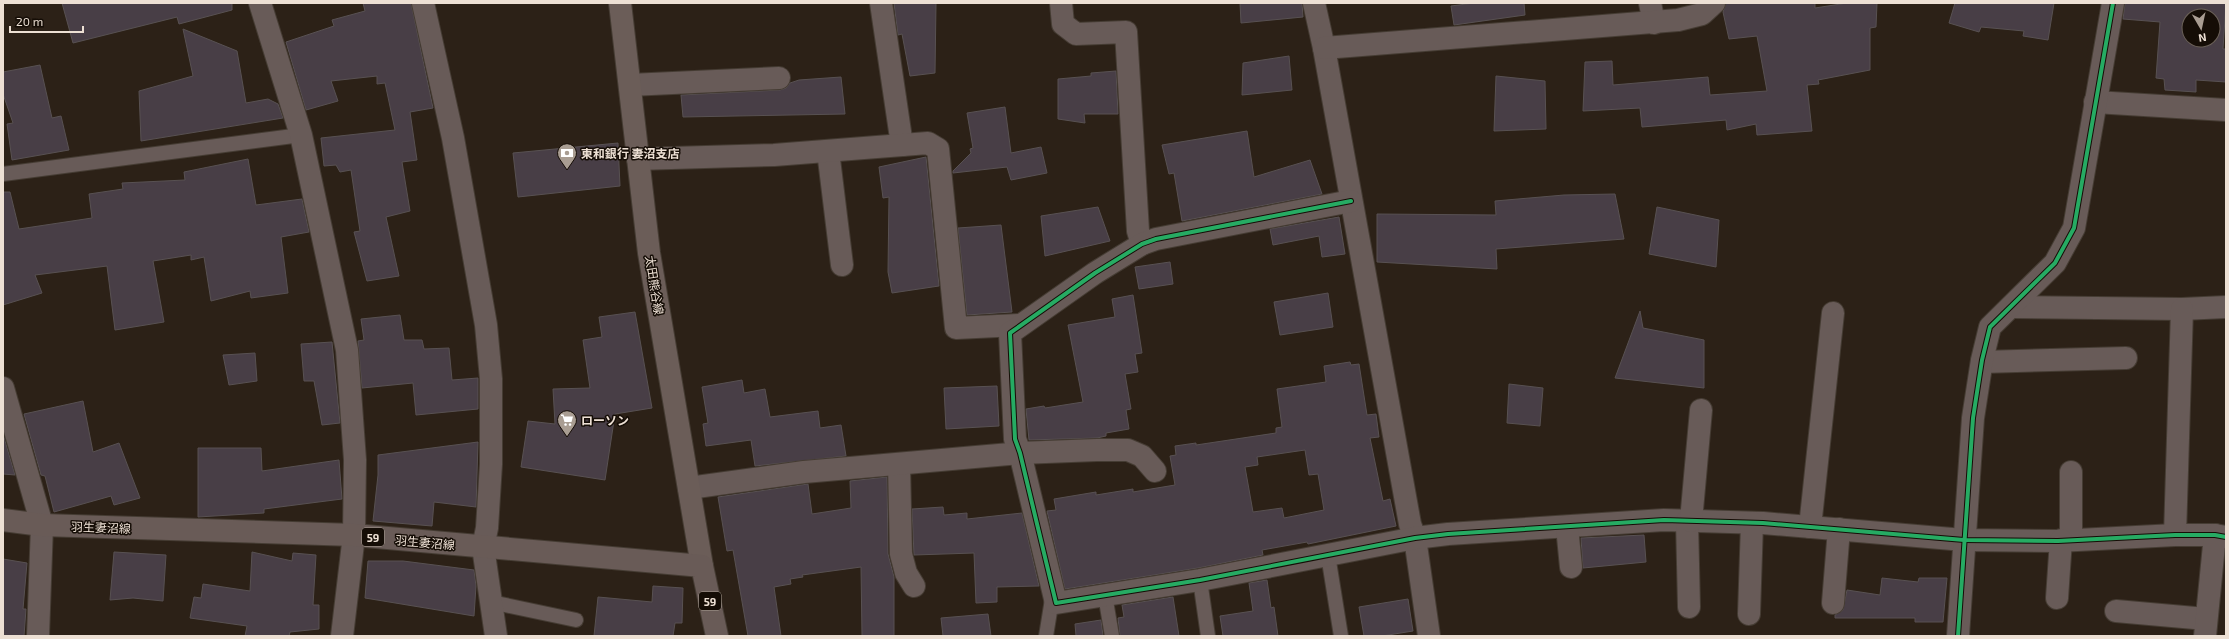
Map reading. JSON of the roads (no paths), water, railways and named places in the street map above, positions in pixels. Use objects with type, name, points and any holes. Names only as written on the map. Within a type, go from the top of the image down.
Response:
[{"type":"main road","name":"太田熊谷線","points":[[620,3],[649,252],[702,566]]},
{"type":"main road","name":"羽生妻沼線","points":[[3,520],[42,525],[354,535],[702,566]]},
{"type":"main road","name":"59","points":[[702,566],[717,636]]},
{"type":"street","points":[[260,3],[301,135],[347,350],[355,460],[354,535],[342,636]]},
{"type":"street","points":[[423,3],[453,138],[486,325],[491,378],[491,464],[487,528],[483,547],[496,636]]},
{"type":"street","points":[[880,3],[902,145]]},
{"type":"street","points":[[1061,3],[1063,24],[1076,34],[1126,32],[1138,231],[1142,244]]},
{"type":"street","points":[[1314,3],[1324,48],[1410,524],[1415,538],[1429,636]]},
{"type":"street","points":[[1324,48],[1652,13],[1678,20],[1702,14],[1714,3]]},
{"type":"street","points":[[1958,636],[1973,418],[1982,362],[1990,327],[2055,263],[2074,228],[2113,3]]},
{"type":"street","points":[[630,85],[778,78]]},
{"type":"street","points":[[2095,102],[2226,110]]},
{"type":"street","points":[[638,159],[774,155],[928,143],[938,149],[956,328],[1019,325]]},
{"type":"street","points":[[828,151],[842,265]]},
{"type":"street","points":[[1351,201],[1156,239],[1142,244],[1019,325],[1010,334],[1015,439],[1020,453],[1056,603],[1200,580],[1415,538],[1448,534],[1664,520],[1752,523],[1964,540],[2066,540],[2175,535],[2221,536],[2206,627],[2116,611]]},
{"type":"street","points":[[2011,307],[2182,310],[2226,307]]},
{"type":"street","points":[[2175,535],[2182,310]]},
{"type":"street","points":[[1810,527],[1833,313]]},
{"type":"street","points":[[1982,362],[2126,358]]},
{"type":"street","points":[[3,388],[42,525],[38,636]]},
{"type":"street","points":[[1689,607],[1689,521],[1701,410]]},
{"type":"street","points":[[689,488],[804,472],[1020,453],[1128,450],[1142,456],[1155,471]]},
{"type":"street","points":[[899,464],[901,554],[906,573],[914,586]]},
{"type":"street","points":[[2057,598],[2066,540],[2071,472]]},
{"type":"street","points":[[1749,614],[1752,523]]},
{"type":"street","points":[[1567,527],[1571,567]]},
{"type":"street","points":[[1833,603],[1839,529]]},
{"type":"lane","points":[[3,174],[301,135]]},
{"type":"lane","points":[[1328,555],[1341,636]]},
{"type":"lane","points":[[1200,580],[1208,636]]},
{"type":"lane","points":[[1046,636],[1054,591]]},
{"type":"lane","points":[[1105,595],[1112,636]]},
{"type":"lane","points":[[491,602],[576,620]]},
{"type":"place","name":"東和銀行 妻沼支店","points":[[567,170]]},
{"type":"place","name":"ローソン","points":[[567,437]]}]
